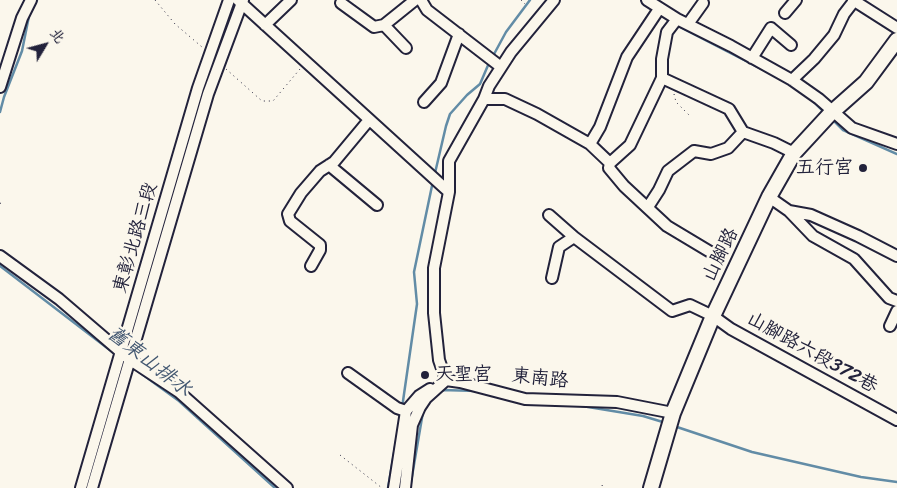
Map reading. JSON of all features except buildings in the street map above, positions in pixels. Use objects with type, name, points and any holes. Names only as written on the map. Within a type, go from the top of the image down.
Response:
[{"type":"main road","name":"山腳路","points":[[651,488],[672,415],[712,316],[769,197],[794,153],[829,115],[866,82],[897,40]]},
{"type":"street","points":[[0,87],[22,18],[31,0]]},
{"type":"street","name":"東彰北路三段","points":[[80,488],[198,88],[229,0]]},
{"type":"street","points":[[265,25],[291,0]]},
{"type":"street","points":[[341,3],[374,27],[384,25],[416,0]]},
{"type":"street","points":[[421,0],[427,10],[501,67]]},
{"type":"street","points":[[446,380],[439,360],[437,342],[434,313],[434,268],[449,192],[449,161],[501,67],[554,0]]},
{"type":"street","points":[[647,0],[677,19],[792,80],[819,99],[829,115],[852,128],[897,144]]},
{"type":"street","points":[[785,13],[796,0]]},
{"type":"street","points":[[792,80],[814,59],[834,35],[844,14],[854,0],[897,28]]},
{"type":"street","points":[[241,1],[449,192]]},
{"type":"street","name":"東彰北路三段","points":[[92,488],[208,94],[241,1]]},
{"type":"street","points":[[688,24],[704,3]]},
{"type":"street","points":[[590,144],[600,127],[627,57],[660,9]]},
{"type":"street","points":[[677,19],[667,32],[662,59],[662,78],[630,145],[610,163],[609,168],[624,186],[667,226],[712,253]]},
{"type":"street","points":[[384,25],[406,48]]},
{"type":"street","points":[[752,58],[771,28],[791,45]]},
{"type":"street","points":[[424,102],[441,83],[459,34]]},
{"type":"street","points":[[662,78],[729,109],[743,132],[774,143],[794,153]]},
{"type":"street","points":[[484,98],[505,99],[537,114],[590,144],[610,163]]},
{"type":"street","points":[[311,266],[320,250],[320,245],[290,221],[288,214],[301,193],[320,171],[334,162],[369,120]]},
{"type":"street","points":[[648,207],[668,171],[694,151],[711,154],[728,148],[743,132]]},
{"type":"street","points":[[329,165],[377,205]]},
{"type":"street","points":[[769,197],[789,211],[813,236],[854,259],[890,298],[897,301]]},
{"type":"street","points":[[789,211],[811,216],[858,236],[897,256]]},
{"type":"street","points":[[549,215],[574,237],[559,247],[552,278]]},
{"type":"street","name":"山腳路六段372巷","points":[[574,237],[672,311],[690,306],[712,316],[731,329],[897,420]]},
{"type":"street","points":[[0,256],[59,299],[129,360],[179,392],[287,488]]},
{"type":"street","points":[[890,326],[897,311]]},
{"type":"street","points":[[348,374],[397,408],[406,411]]},
{"type":"street","points":[[394,488],[406,411],[419,396],[446,380]]},
{"type":"street","points":[[405,488],[412,425],[426,398],[446,380]]},
{"type":"street","name":"東南路","points":[[446,380],[525,399],[617,402],[672,415]]},
{"type":"path","points":[[155,0],[175,24],[210,55]]},
{"type":"path","points":[[521,0],[524,4]]},
{"type":"path","points":[[219,63],[262,101],[273,101],[306,62]]},
{"type":"path","points":[[675,85],[674,94],[676,102],[689,115]]},
{"type":"path","points":[[340,455],[382,488]]},
{"type":"waterway","name":"舊東山排水","points":[[0,112],[22,51],[29,16],[37,0]]},
{"type":"waterway","points":[[493,56],[506,32],[530,0]]},
{"type":"waterway","points":[[676,25],[773,75]]},
{"type":"waterway","points":[[435,173],[450,114],[480,84],[489,63]]},
{"type":"waterway","points":[[811,99],[825,113]]},
{"type":"waterway","points":[[831,118],[843,130],[897,154]]},
{"type":"waterway","points":[[402,408],[417,304],[414,272],[433,181]]},
{"type":"waterway","name":"舊東山排水","points":[[0,266],[115,354]]},
{"type":"waterway","name":"舊東山排水","points":[[139,372],[179,401],[275,488]]},
{"type":"waterway","points":[[440,392],[442,390],[477,391]]},
{"type":"waterway","points":[[576,405],[643,416],[666,423]]},
{"type":"waterway","points":[[410,488],[423,412]]},
{"type":"waterway","points":[[674,426],[752,452],[861,477],[897,482]]},
{"type":"waterway","points":[[388,488],[398,430]]},
{"type":"place","name":"五行宮","points":[[863,168]]},
{"type":"place","name":"天聖宮","points":[[425,375]]}]
